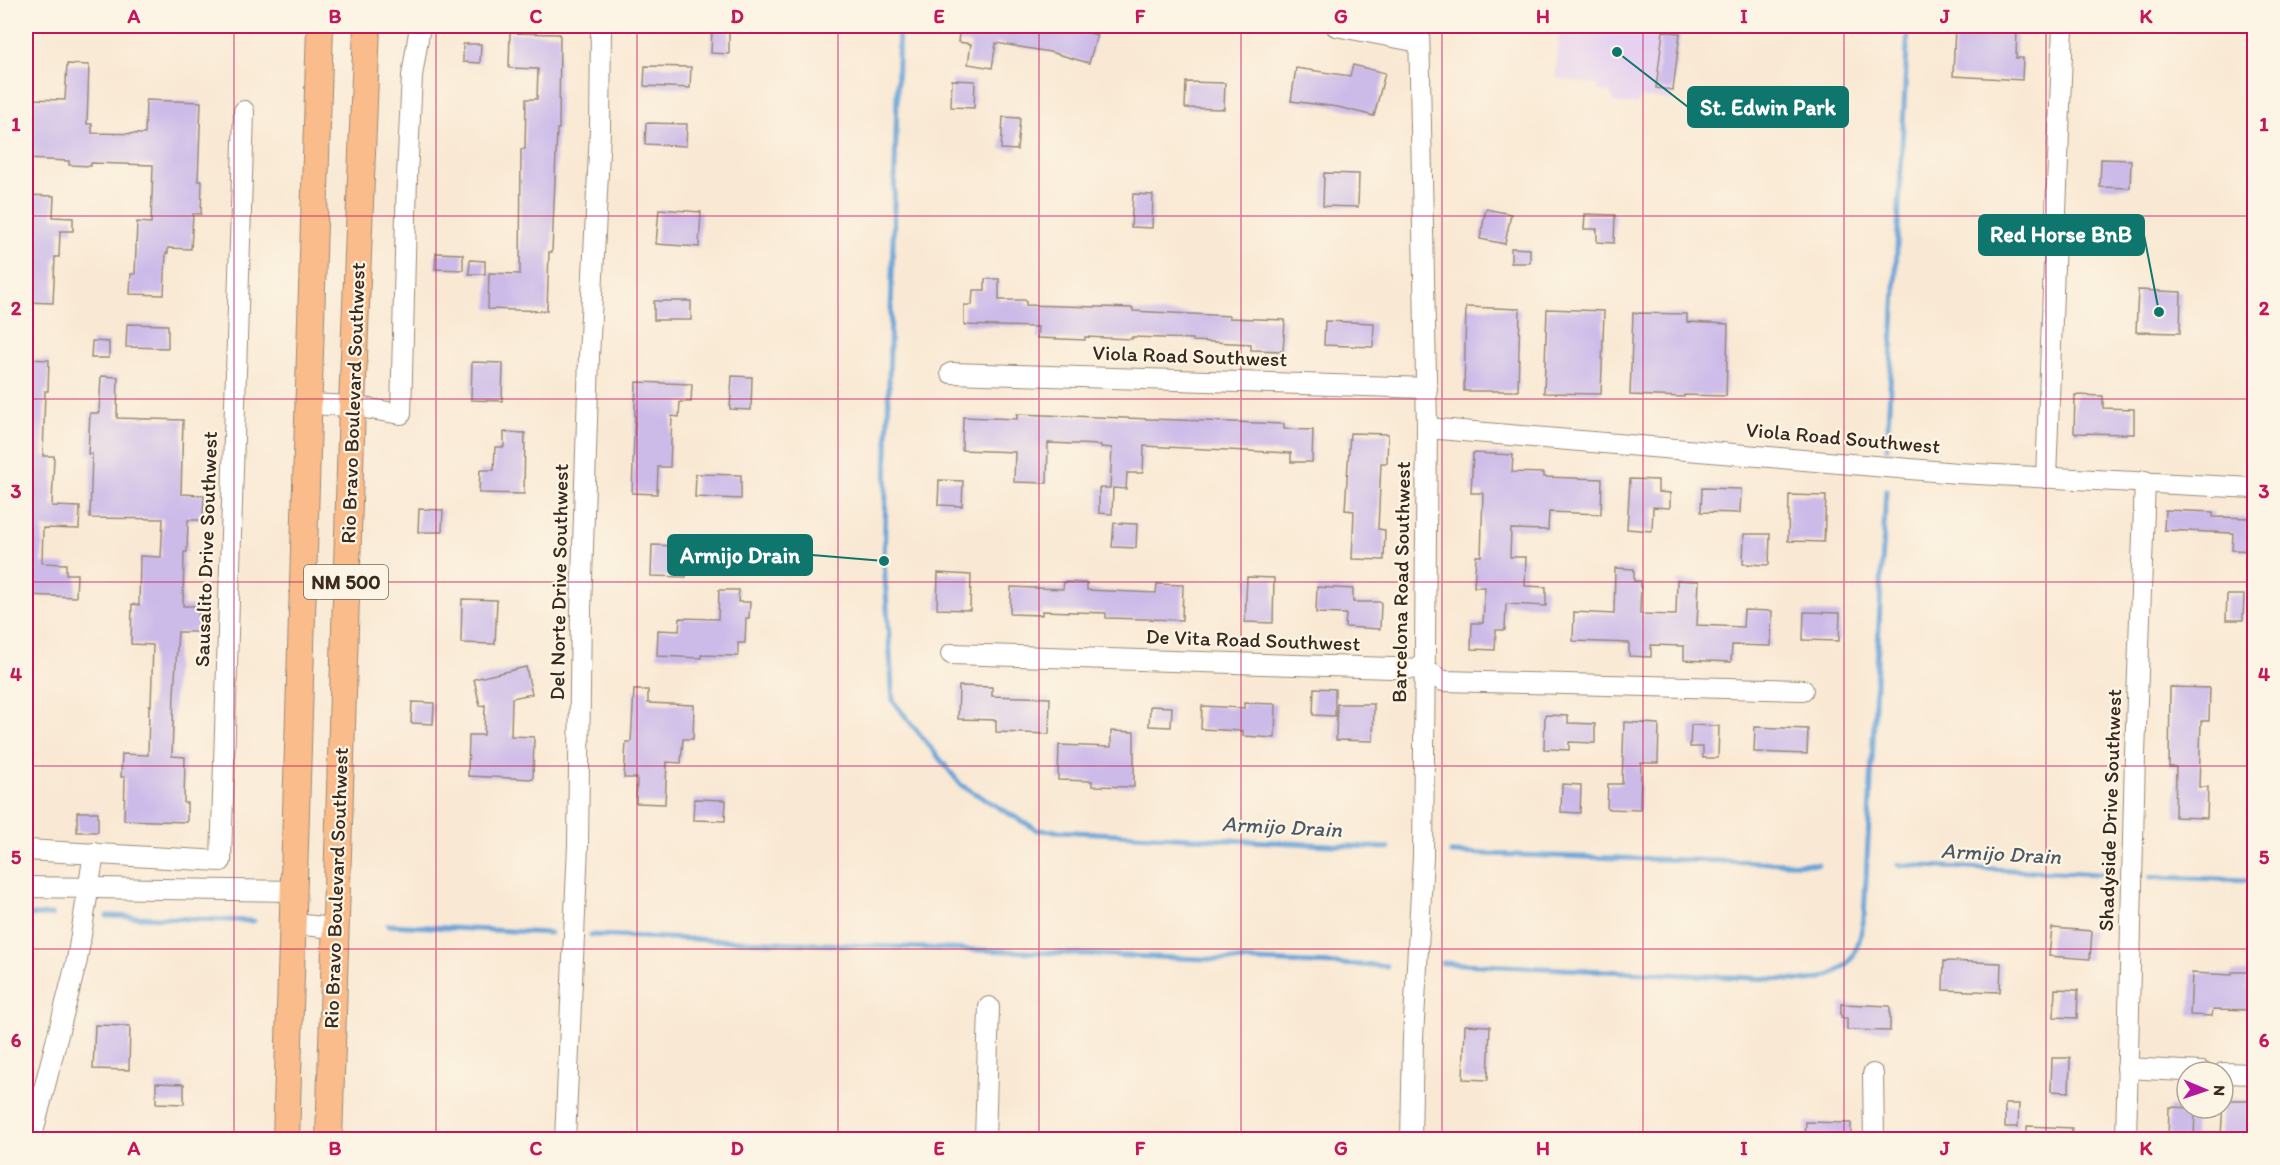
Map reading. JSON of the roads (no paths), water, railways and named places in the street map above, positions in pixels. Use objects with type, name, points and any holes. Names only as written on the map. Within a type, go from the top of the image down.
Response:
[{"type":"main road","name":"Rio Bravo Boulevard Southwest","points":[[286,1140],[320,26]]},
{"type":"main road","name":"Rio Bravo Boulevard Southwest","points":[[329,1140],[334,928],[367,26]]},
{"type":"street","points":[[309,404],[352,406],[401,414],[407,177],[412,76],[420,26]]},
{"type":"street","name":"Del Norte Drive Southwest","points":[[565,1140],[578,845],[581,598],[589,357],[600,131],[601,26]]},
{"type":"street","points":[[1336,26],[1419,34]]},
{"type":"street","points":[[2046,478],[2063,26]]},
{"type":"street","name":"Barcelona Road Southwest","points":[[1411,1140],[1413,1038],[1423,857],[1427,428],[1419,34]]},
{"type":"street","name":"Sausalito Drive Southwest","points":[[94,853],[221,861],[244,111]]},
{"type":"street","name":"Viola Road Southwest","points":[[951,373],[1427,388]]},
{"type":"street","name":"Viola Road Southwest","points":[[1427,428],[1957,472],[2254,488]]},
{"type":"street","name":"Shadyside Drive Southwest","points":[[2126,1140],[2145,481]]},
{"type":"street","name":"De Vita Road Southwest","points":[[951,654],[1424,669],[1443,681],[1803,690]]},
{"type":"street","points":[[26,850],[94,853],[77,960],[31,1140]]},
{"type":"street","points":[[26,887],[294,891]]},
{"type":"street","points":[[293,924],[334,928]]},
{"type":"street","points":[[985,1140],[989,1006]]},
{"type":"street","points":[[2127,1068],[2175,1071]]},
{"type":"street","points":[[2235,1073],[2254,1074]]},
{"type":"street","points":[[1873,1074],[1874,1140]]},
{"type":"waterway","name":"Armijo Drain","points":[[899,26],[884,561],[893,701],[961,785],[1037,830],[1389,848]]},
{"type":"waterway","points":[[1887,448],[1908,26]]},
{"type":"waterway","points":[[1442,963],[1811,981],[1835,973],[1844,967],[1855,952],[1864,918],[1886,490]]},
{"type":"waterway","name":"Armijo Drain","points":[[1451,853],[1818,864]]},
{"type":"waterway","name":"Armijo Drain","points":[[1898,865],[2102,874]]},
{"type":"waterway","name":"Armijo Drain","points":[[2151,877],[2254,880]]},
{"type":"waterway","points":[[26,915],[52,915]]},
{"type":"waterway","points":[[107,916],[254,921]]},
{"type":"waterway","points":[[388,925],[550,933]]},
{"type":"waterway","points":[[591,935],[1387,966]]},
{"type":"place","name":"St. Edwin Park","points":[[1617,52]]},
{"type":"place","name":"Red Horse BnB","points":[[2159,312]]},
{"type":"place","name":"Armijo Drain","points":[[884,561]]}]
